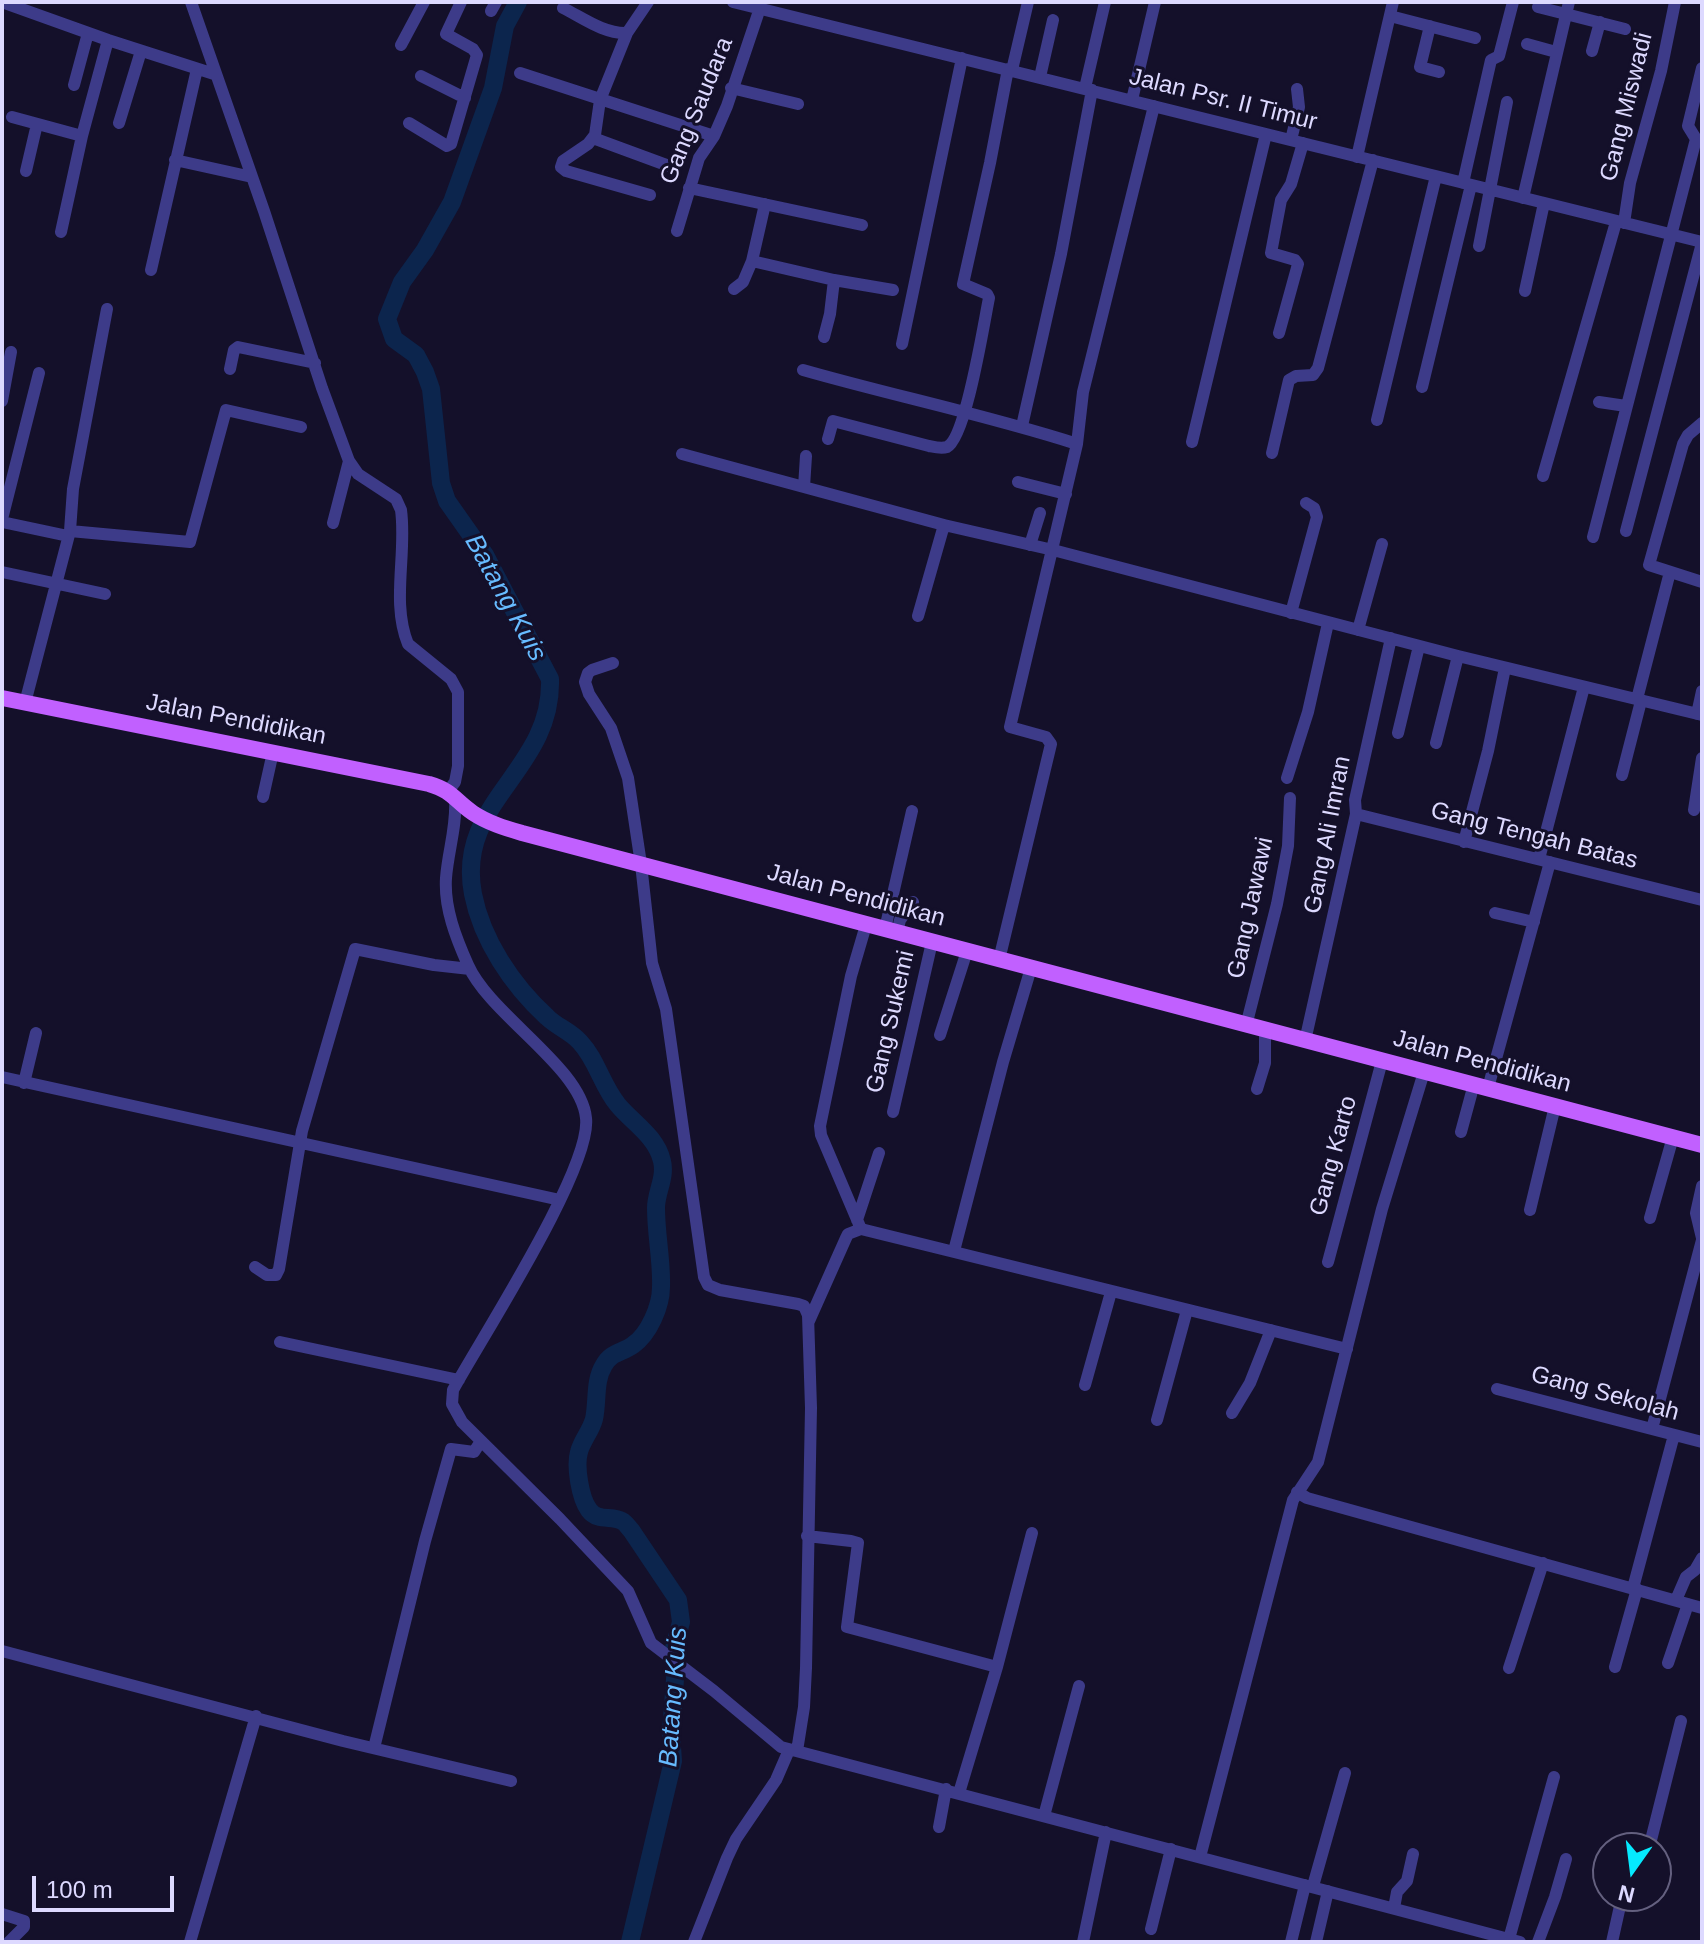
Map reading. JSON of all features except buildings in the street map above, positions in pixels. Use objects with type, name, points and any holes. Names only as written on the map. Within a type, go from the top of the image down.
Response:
[{"type":"main road","name":"Jalan Pendidikan","points":[[2,698],[429,784],[452,795],[493,825],[866,925],[892,926],[932,942],[1702,1145]]},
{"type":"street","points":[[2,2],[214,74]]},
{"type":"street","points":[[191,2],[349,461],[358,474],[396,499],[401,510],[405,637],[408,644],[451,679],[458,692],[458,766],[452,795],[446,897],[453,926],[470,969],[509,1019],[556,1067],[583,1102],[586,1129],[576,1164],[560,1200],[452,1396],[452,1404],[462,1422],[628,1591],[651,1643],[781,1747],[1514,1941],[1554,1777]]},
{"type":"street","points":[[401,45],[424,2]]},
{"type":"street","points":[[409,123],[449,146],[477,54],[445,34],[461,2]]},
{"type":"street","points":[[648,2],[627,33],[600,100],[593,138],[563,161],[562,169],[650,195]]},
{"type":"street","name":"Jalan Psr. II Timur","points":[[733,2],[771,7],[962,58],[1702,242]]},
{"type":"street","points":[[828,439],[833,421],[943,448],[952,442],[966,411],[989,297],[963,284],[1028,2]]},
{"type":"street","points":[[1022,426],[1064,240],[1105,2]]},
{"type":"street","points":[[1132,100],[1155,2]]},
{"type":"street","points":[[1357,157],[1393,2]]},
{"type":"street","points":[[1422,387],[1491,60],[1499,56],[1513,2]]},
{"type":"street","name":"Gang Miswadi","points":[[1543,476],[1620,222],[1661,71],[1675,2]]},
{"type":"street","name":"Gang Saudara","points":[[677,231],[699,158],[714,136],[731,88],[771,7]]},
{"type":"street","points":[[1538,7],[1568,8],[1625,29]]},
{"type":"street","points":[[563,8],[606,30],[627,33]]},
{"type":"street","points":[[1523,198],[1568,8]]},
{"type":"street","points":[[1390,16],[1475,38]]},
{"type":"street","points":[[1040,77],[1053,20]]},
{"type":"street","points":[[1592,51],[1600,22]]},
{"type":"street","points":[[1430,26],[1420,67],[1439,72]]},
{"type":"street","points":[[74,85],[88,33]]},
{"type":"street","points":[[61,232],[82,136],[108,40]]},
{"type":"street","points":[[1527,44],[1556,52]]},
{"type":"street","points":[[119,123],[141,51]]},
{"type":"street","points":[[902,344],[962,58]]},
{"type":"street","points":[[1593,537],[1696,139],[1688,126],[1702,68]]},
{"type":"street","points":[[151,270],[197,69]]},
{"type":"street","points":[[520,73],[714,136]]},
{"type":"street","points":[[421,76],[465,98]]},
{"type":"street","points":[[731,88],[798,104]]},
{"type":"street","points":[[1279,333],[1298,264],[1295,260],[1271,253],[1281,200],[1291,184],[1297,142],[1297,89]]},
{"type":"street","points":[[1479,246],[1507,102]]},
{"type":"street","points":[[999,960],[1051,744],[1046,737],[1010,727],[1077,444],[1083,392],[1154,106]]},
{"type":"street","points":[[12,117],[82,136]]},
{"type":"street","points":[[26,171],[37,124]]},
{"type":"street","points":[[1192,442],[1266,134]]},
{"type":"street","points":[[593,138],[669,166],[674,166],[679,157]]},
{"type":"street","points":[[175,160],[252,177]]},
{"type":"street","points":[[1272,453],[1289,380],[1296,376],[1313,375],[1318,368],[1373,160]]},
{"type":"street","points":[[1377,420],[1436,176]]},
{"type":"street","points":[[689,188],[862,225]]},
{"type":"street","points":[[1525,291],[1544,203]]},
{"type":"street","points":[[734,289],[743,282],[752,261],[765,204]]},
{"type":"street","points":[[1626,531],[1702,242]]},
{"type":"street","points":[[752,261],[893,290]]},
{"type":"street","points":[[824,337],[834,280]]},
{"type":"street","points":[[25,703],[69,533],[73,489],[107,309]]},
{"type":"street","points":[[230,369],[234,350],[238,347],[315,363]]},
{"type":"street","points":[[2,401],[11,352]]},
{"type":"street","points":[[803,370],[879,392],[1022,426],[1077,444]]},
{"type":"street","points":[[39,373],[2,521],[69,533],[191,542],[226,410],[301,427]]},
{"type":"street","points":[[1599,402],[1626,406]]},
{"type":"street","points":[[1702,423],[1685,439],[1649,565],[1702,582]]},
{"type":"street","points":[[682,454],[944,525],[1053,550],[1505,668],[1699,714],[1702,691]]},
{"type":"street","points":[[804,487],[806,456]]},
{"type":"street","points":[[333,523],[349,461]]},
{"type":"street","points":[[1018,482],[1066,494]]},
{"type":"street","points":[[1291,613],[1317,517],[1314,508],[1306,503]]},
{"type":"street","points":[[1030,545],[1040,513]]},
{"type":"street","points":[[918,616],[944,525]]},
{"type":"street","points":[[1358,630],[1382,544]]},
{"type":"street","points":[[2,572],[105,594]]},
{"type":"street","points":[[1622,775],[1670,572]]},
{"type":"street","points":[[1287,778],[1308,712],[1328,623]]},
{"type":"street","name":"Gang Ali Imran","points":[[1305,1041],[1356,814],[1355,800],[1391,638]]},
{"type":"street","points":[[1398,733],[1419,646]]},
{"type":"street","points":[[1436,743],[1458,656]]},
{"type":"street","points":[[613,663],[592,670],[585,682],[589,694],[611,728],[625,765],[641,864],[652,963],[666,1009],[704,1277],[708,1285],[720,1290],[798,1304],[806,1310],[809,1321],[811,1408],[804,1707],[793,1750],[731,1848],[694,1942]]},
{"type":"street","points":[[1464,842],[1488,751],[1505,668]]},
{"type":"street","points":[[1461,1132],[1481,1086],[1534,922],[1544,861],[1584,687]]},
{"type":"street","points":[[263,797],[273,752]]},
{"type":"street","points":[[1694,810],[1702,758]]},
{"type":"street","name":"Gang Jawawi","points":[[1246,1026],[1274,919],[1288,846],[1290,798]]},
{"type":"street","points":[[892,926],[912,811]]},
{"type":"street","name":"Gang Tengah Batas","points":[[1356,814],[1702,900]]},
{"type":"street","points":[[892,926],[913,902]]},
{"type":"street","points":[[1495,913],[1534,922]]},
{"type":"street","points":[[856,1228],[820,1126],[851,976],[866,925]]},
{"type":"street","name":"Gang Sukemi","points":[[893,1112],[932,942]]},
{"type":"street","points":[[255,1267],[270,1276],[276,1275],[279,1269],[300,1141],[355,949],[470,969]]},
{"type":"street","points":[[940,1035],[967,951]]},
{"type":"street","points":[[954,1251],[1031,968]]},
{"type":"street","points":[[1257,1089],[1265,1063],[1265,1031]]},
{"type":"street","points":[[24,1083],[36,1033]]},
{"type":"street","name":"Gang Karto","points":[[1328,1262],[1382,1061]]},
{"type":"street","points":[[1200,1857],[1297,1492],[1318,1462],[1382,1209],[1424,1072]]},
{"type":"street","points":[[2,1077],[560,1200]]},
{"type":"street","points":[[1530,1210],[1555,1106]]},
{"type":"street","points":[[1650,1218],[1673,1137]]},
{"type":"street","points":[[809,1321],[856,1228],[879,1153]]},
{"type":"street","points":[[1652,1429],[1702,1239],[1696,1213],[1702,1186]]},
{"type":"street","points":[[856,1228],[1347,1349]]},
{"type":"street","points":[[1085,1385],[1111,1292]]},
{"type":"street","points":[[1157,1420],[1187,1310]]},
{"type":"street","points":[[1232,1413],[1250,1383],[1271,1330]]},
{"type":"street","points":[[280,1342],[459,1380]]},
{"type":"street","name":"Gang Sekolah","points":[[1497,1389],[1702,1442]]},
{"type":"street","points":[[1615,1667],[1674,1435]]},
{"type":"street","points":[[374,1748],[451,1449],[474,1452],[481,1441]]},
{"type":"street","points":[[1297,1492],[1307,1498],[1702,1608]]},
{"type":"street","points":[[939,1827],[997,1667],[1032,1533]]},
{"type":"street","points":[[807,1536],[858,1543],[847,1627],[997,1667]]},
{"type":"street","points":[[1668,1663],[1686,1577],[1702,1558]]},
{"type":"street","points":[[1509,1668],[1543,1563]]},
{"type":"street","points":[[2,1651],[511,1781]]},
{"type":"street","points":[[1044,1816],[1079,1686]]},
{"type":"street","points":[[190,1942],[256,1716]]},
{"type":"street","points":[[1653,1832],[1681,1721]]},
{"type":"street","points":[[1291,1942],[1345,1773]]},
{"type":"street","points":[[1083,1942],[1106,1832]]},
{"type":"street","points":[[1151,1929],[1171,1849]]},
{"type":"street","points":[[1394,1908],[1397,1892],[1407,1881],[1413,1854]]},
{"type":"street","points":[[1538,1942],[1566,1859]]},
{"type":"street","points":[[1316,1942],[1328,1891]]},
{"type":"street","points":[[1612,1942],[1619,1912]]},
{"type":"street","points":[[2,1914],[24,1921],[21,1930],[9,1942]]},
{"type":"waterway","name":"Batang Kuis","points":[[518,2],[505,26],[493,88],[452,202],[425,250],[402,282],[387,319],[394,339],[416,355],[431,389],[441,483],[447,501],[485,555],[550,679],[547,711],[537,738],[490,809],[478,834],[471,862],[477,911],[491,945],[522,991],[547,1017],[586,1049],[612,1098],[655,1144],[662,1161],[663,1173],[656,1208],[661,1277],[659,1303],[639,1340],[610,1358],[601,1371],[594,1419],[578,1458],[581,1490],[589,1510],[597,1516],[622,1521],[631,1530],[678,1600],[681,1622],[674,1648],[673,1761],[630,1942]]}]
